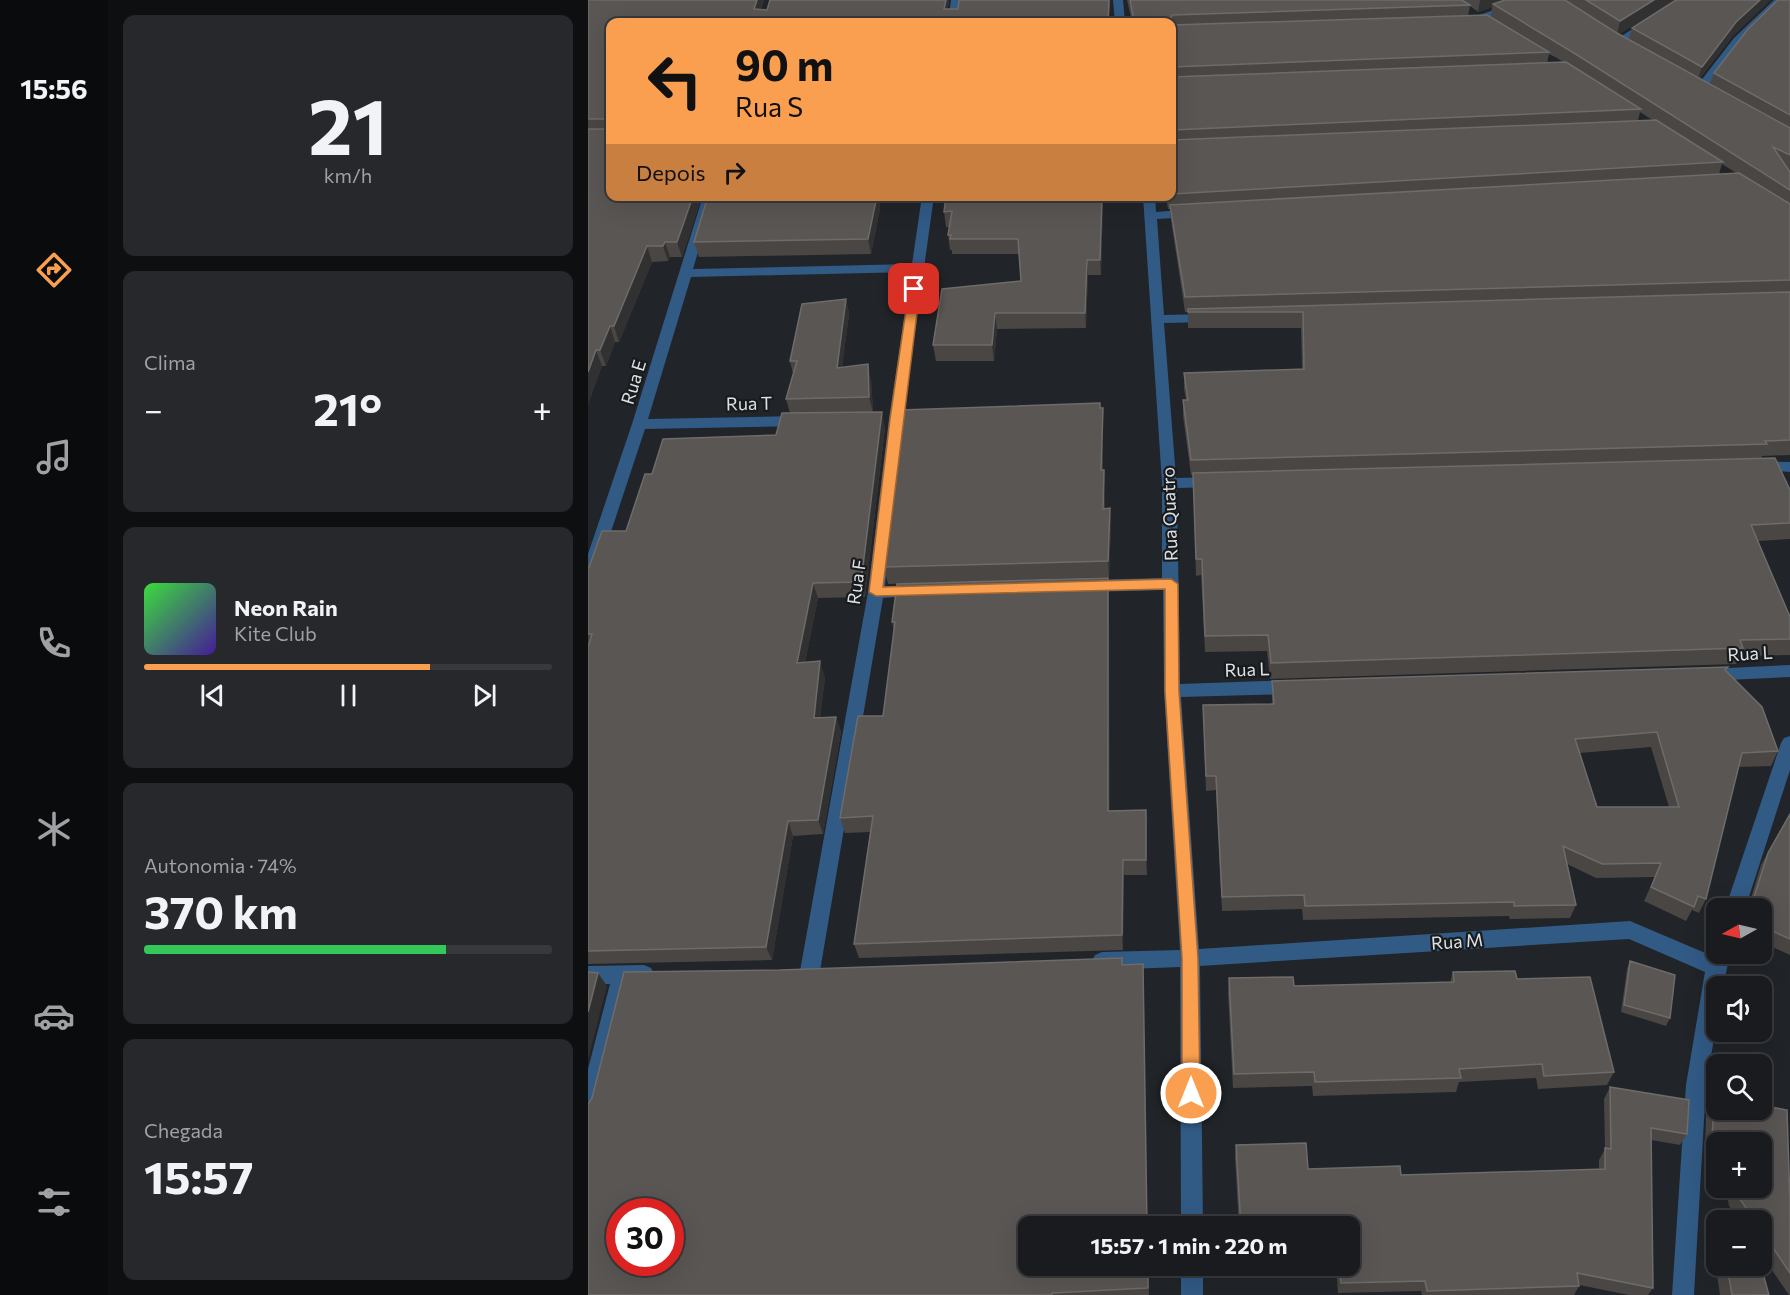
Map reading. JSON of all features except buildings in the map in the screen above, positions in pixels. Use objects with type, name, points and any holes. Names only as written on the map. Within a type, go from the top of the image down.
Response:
[{"type":"street","points":[[953,18],[956,0]]},
{"type":"street","points":[[1118,0],[1120,18]]},
{"type":"street","points":[[1474,20],[1532,0]]},
{"type":"street","points":[[1617,42],[1685,0]]},
{"type":"street","points":[[1699,89],[1738,40],[1780,0]]},
{"type":"street","name":"Rua E","points":[[588,577],[639,424],[708,201]]},
{"type":"street","name":"Rua F","points":[[810,971],[876,592],[890,419],[927,201]]},
{"type":"street","name":"Rua Quatro","points":[[1150,201],[1169,483],[1172,691],[1190,958],[1192,1216]]},
{"type":"street","points":[[1151,216],[1199,213]]},
{"type":"street","points":[[686,273],[917,268]]},
{"type":"street","points":[[1157,319],[1229,317]]},
{"type":"street","name":"Rua T","points":[[639,424],[814,421]]},
{"type":"street","points":[[1737,467],[1790,467]]},
{"type":"street","points":[[1169,483],[1228,481]]},
{"type":"street","points":[[1076,586],[1171,584]]},
{"type":"street","points":[[876,592],[935,590]]},
{"type":"street","name":"Rua L","points":[[1696,675],[1790,671]]},
{"type":"street","name":"Rua L","points":[[1172,691],[1315,687]]},
{"type":"street","points":[[1739,898],[1790,743]]},
{"type":"street","name":"Rua M","points":[[1083,962],[1190,958],[1630,930],[1706,956]]},
{"type":"street","points":[[1683,1295],[1696,1085],[1717,964]]},
{"type":"street","points":[[787,971],[834,970]]},
{"type":"street","points":[[588,975],[657,974]]},
{"type":"street","points":[[588,1110],[622,975]]},
{"type":"street","points":[[1192,1276],[1192,1295]]},
{"type":"route","points":[[914,289],[876,592],[1171,584],[1172,691],[1190,958],[1191,1093]]}]
